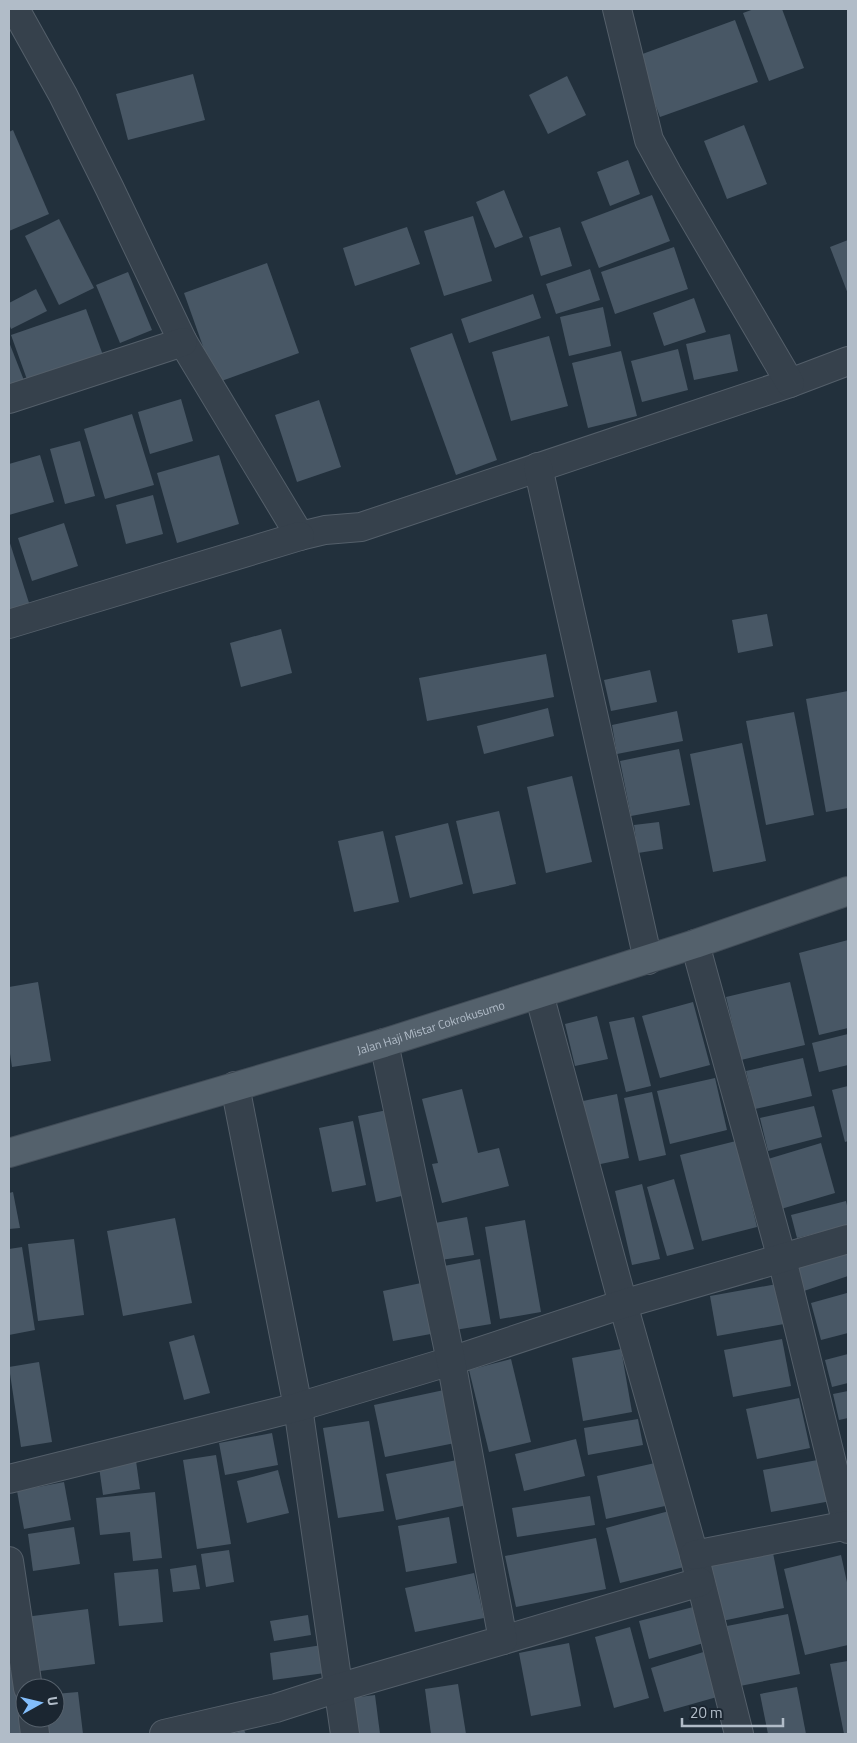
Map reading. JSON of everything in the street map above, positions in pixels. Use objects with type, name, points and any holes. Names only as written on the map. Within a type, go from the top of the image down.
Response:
[{"type":"main road","name":"Jalan Haji Mistar Cokrokusumo","points":[[9,1153],[384,1043],[648,960],[848,892]]},
{"type":"street","points":[[15,9],[110,189],[183,342],[300,536]]},
{"type":"street","points":[[617,9],[649,140],[790,383]]},
{"type":"street","points":[[9,399],[183,342]]},
{"type":"street","points":[[9,624],[300,536],[324,530],[361,527],[848,362]]},
{"type":"street","points":[[538,467],[648,960]]},
{"type":"street","points":[[694,1555],[848,1527],[782,1259],[695,944]]},
{"type":"street","points":[[539,994],[623,1304],[694,1555],[740,1734]]},
{"type":"street","points":[[384,1043],[451,1361],[503,1640]]},
{"type":"street","points":[[235,1086],[298,1407],[345,1734]]},
{"type":"street","points":[[9,1479],[298,1407],[451,1361],[623,1304],[848,1239]]},
{"type":"street","points":[[9,1561],[27,1678]]},
{"type":"street","points":[[164,1734],[276,1708],[338,1688],[700,1582]]},
{"type":"building","points":[[754,9],[782,9],[804,68],[769,81],[743,13]]},
{"type":"building","points":[[735,20],[758,82],[660,117],[637,56]]},
{"type":"building","points":[[193,74],[205,120],[128,140],[116,94]]},
{"type":"building","points":[[567,76],[586,115],[548,134],[529,95]]},
{"type":"building","points":[[744,125],[767,184],[727,199],[704,141]]},
{"type":"building","points":[[13,130],[49,214],[9,231],[9,132]]},
{"type":"building","points":[[628,160],[640,194],[610,206],[597,172]]},
{"type":"building","points":[[504,190],[523,237],[495,248],[476,202]]},
{"type":"building","points":[[652,195],[670,241],[599,268],[581,222]]},
{"type":"building","points":[[473,216],[492,281],[444,296],[424,231]]},
{"type":"building","points":[[59,219],[94,288],[59,305],[25,236]]},
{"type":"building","points":[[407,227],[420,264],[355,286],[343,248]]},
{"type":"building","points":[[560,227],[572,266],[541,276],[529,237]]},
{"type":"building","points":[[848,240],[848,294],[830,247]]},
{"type":"building","points":[[674,247],[688,289],[615,314],[601,272]]},
{"type":"building","points":[[267,263],[299,353],[216,383],[184,293]]},
{"type":"building","points":[[590,269],[600,300],[556,314],[546,284]]},
{"type":"building","points":[[128,272],[152,330],[120,343],[96,285]]},
{"type":"building","points":[[36,289],[47,311],[11,329],[9,324],[9,303]]},
{"type":"building","points":[[533,294],[541,318],[469,343],[461,319]]},
{"type":"building","points":[[694,298],[706,332],[664,346],[653,313]]},
{"type":"building","points":[[603,307],[611,346],[569,356],[560,317]]},
{"type":"building","points":[[86,309],[104,358],[29,385],[11,335]]},
{"type":"building","points":[[452,333],[497,460],[456,475],[410,348]]},
{"type":"building","points":[[730,334],[738,371],[694,380],[686,344]]},
{"type":"building","points":[[549,336],[568,406],[511,421],[492,352]]},
{"type":"building","points":[[9,342],[25,383],[9,389]]},
{"type":"building","points":[[678,349],[688,390],[642,402],[631,361]]},
{"type":"building","points":[[621,351],[637,416],[588,428],[572,363]]},
{"type":"building","points":[[181,399],[193,441],[150,454],[138,412]]},
{"type":"building","points":[[319,400],[341,467],[297,482],[275,415]]},
{"type":"building","points":[[132,414],[154,485],[105,499],[84,429]]},
{"type":"building","points":[[80,441],[95,496],[65,504],[50,449]]},
{"type":"building","points":[[40,455],[54,502],[9,515],[9,464]]},
{"type":"building","points":[[219,455],[239,524],[177,543],[157,473]]},
{"type":"building","points":[[153,495],[163,534],[126,544],[116,505]]},
{"type":"building","points":[[64,523],[78,566],[32,581],[18,538]]},
{"type":"building","points":[[9,540],[30,606],[9,613]]},
{"type":"building","points":[[767,614],[773,646],[738,653],[732,620]]},
{"type":"building","points":[[281,629],[292,673],[241,687],[230,643]]},
{"type":"building","points":[[546,654],[554,697],[427,721],[419,678]]},
{"type":"building","points":[[650,670],[657,702],[611,711],[604,680]]},
{"type":"building","points":[[848,691],[848,808],[826,812],[806,699]]},
{"type":"building","points":[[548,708],[554,736],[484,754],[477,726]]},
{"type":"building","points":[[677,711],[683,741],[617,754],[612,725]]},
{"type":"building","points":[[794,712],[814,815],[766,825],[746,721]]},
{"type":"building","points":[[742,743],[766,861],[713,872],[690,754]]},
{"type":"building","points":[[679,749],[690,805],[631,816],[620,761]]},
{"type":"building","points":[[572,776],[592,862],[546,873],[527,787]]},
{"type":"building","points":[[499,811],[516,884],[473,894],[456,821]]},
{"type":"building","points":[[659,822],[663,849],[638,853],[634,825]]},
{"type":"building","points":[[448,823],[463,884],[410,898],[395,836]]},
{"type":"building","points":[[383,831],[399,902],[354,912],[338,841]]},
{"type":"building","points":[[848,940],[848,1028],[819,1035],[799,953]]},
{"type":"building","points":[[38,982],[51,1061],[12,1067],[9,1047],[9,987]]},
{"type":"building","points":[[790,982],[805,1045],[741,1060],[726,997]]},
{"type":"building","points":[[693,1002],[710,1065],[660,1078],[642,1016]]},
{"type":"building","points":[[597,1016],[608,1059],[575,1066],[565,1024]]},
{"type":"building","points":[[634,1017],[651,1086],[626,1092],[609,1022]]},
{"type":"building","points":[[848,1034],[848,1065],[819,1072],[812,1043]]},
{"type":"building","points":[[803,1058],[812,1096],[755,1109],[746,1071]]},
{"type":"building","points":[[715,1078],[727,1130],[670,1144],[657,1091]]},
{"type":"building","points":[[848,1086],[848,1141],[845,1142],[832,1090]]},
{"type":"building","points":[[462,1089],[478,1153],[499,1148],[509,1186],[442,1203],[432,1164],[438,1163],[422,1099]]},
{"type":"building","points":[[652,1092],[666,1155],[639,1161],[624,1098]]},
{"type":"building","points":[[617,1094],[629,1158],[596,1165],[583,1101]]},
{"type":"building","points":[[814,1106],[822,1137],[768,1151],[760,1118]]},
{"type":"building","points":[[392,1109],[410,1194],[376,1202],[358,1116]]},
{"type":"building","points":[[353,1121],[366,1185],[332,1192],[319,1128]]},
{"type":"building","points":[[736,1141],[757,1227],[702,1241],[680,1155]]},
{"type":"building","points":[[821,1143],[835,1193],[781,1209],[768,1159]]},
{"type":"building","points":[[674,1179],[694,1249],[667,1256],[647,1187]]},
{"type":"building","points":[[642,1184],[660,1259],[632,1265],[615,1191]]},
{"type":"building","points":[[13,1192],[20,1228],[9,1229],[9,1193]]},
{"type":"building","points":[[846,1201],[848,1225],[797,1238],[791,1215]]},
{"type":"building","points":[[467,1217],[474,1255],[441,1260],[435,1223]]},
{"type":"building","points":[[175,1218],[192,1303],[123,1316],[107,1231]]},
{"type":"building","points":[[525,1220],[541,1312],[500,1319],[485,1227]]},
{"type":"building","points":[[74,1239],[84,1315],[38,1321],[28,1244]]},
{"type":"building","points":[[22,1247],[35,1330],[9,1335],[9,1249]]},
{"type":"building","points":[[848,1248],[848,1276],[801,1292],[793,1267]]},
{"type":"building","points":[[480,1259],[491,1324],[455,1330],[444,1266]]},
{"type":"building","points":[[426,1282],[436,1333],[393,1341],[383,1291]]},
{"type":"building","points":[[777,1284],[784,1324],[717,1336],[710,1296]]},
{"type":"building","points":[[847,1293],[848,1333],[821,1340],[811,1303]]},
{"type":"building","points":[[194,1335],[210,1393],[184,1400],[169,1342]]},
{"type":"building","points":[[782,1339],[791,1386],[733,1397],[724,1350]]},
{"type":"building","points":[[621,1349],[632,1412],[583,1421],[572,1358]]},
{"type":"building","points":[[848,1354],[848,1383],[832,1387],[825,1360]]},
{"type":"building","points":[[511,1359],[531,1442],[489,1452],[469,1370]]},
{"type":"building","points":[[39,1362],[52,1442],[21,1447],[9,1367]]},
{"type":"building","points":[[444,1390],[455,1443],[385,1457],[374,1405]]},
{"type":"building","points":[[848,1391],[848,1418],[839,1420],[833,1394]]},
{"type":"building","points":[[799,1398],[810,1448],[757,1459],[746,1409]]},
{"type":"building","points":[[638,1419],[643,1445],[588,1455],[584,1428]]},
{"type":"building","points":[[369,1421],[384,1511],[338,1518],[323,1428]]},
{"type":"building","points":[[272,1433],[278,1465],[225,1475],[219,1443]]},
{"type":"building","points":[[576,1439],[585,1476],[524,1491],[515,1454]]},
{"type":"building","points":[[135,1454],[140,1489],[103,1495],[98,1460]]},
{"type":"building","points":[[216,1455],[231,1544],[197,1549],[183,1460]]},
{"type":"building","points":[[823,1459],[831,1501],[771,1512],[763,1470]]},
{"type":"building","points":[[457,1460],[467,1505],[396,1520],[386,1474]]},
{"type":"building","points":[[655,1463],[665,1506],[606,1519],[597,1476]]},
{"type":"building","points":[[278,1470],[289,1513],[247,1523],[237,1481]]},
{"type":"building","points":[[64,1482],[71,1520],[24,1529],[17,1491]]},
{"type":"building","points":[[155,1492],[162,1558],[133,1561],[130,1532],[100,1535],[96,1498]]},
{"type":"building","points":[[590,1496],[595,1525],[517,1537],[512,1508]]},
{"type":"building","points":[[669,1511],[684,1567],[620,1583],[606,1528]]},
{"type":"building","points":[[449,1517],[457,1563],[406,1572],[398,1526]]},
{"type":"building","points":[[74,1527],[80,1564],[33,1571],[28,1534]]},
{"type":"building","points":[[596,1538],[606,1589],[516,1607],[505,1556]]},
{"type":"building","points":[[229,1550],[234,1582],[206,1587],[201,1554]]},
{"type":"building","points":[[773,1553],[784,1608],[722,1621],[710,1565]]},
{"type":"building","points":[[841,1555],[848,1587],[848,1645],[805,1655],[784,1569]]},
{"type":"building","points":[[196,1565],[200,1589],[173,1592],[170,1569]]},
{"type":"building","points":[[158,1569],[163,1622],[119,1626],[114,1573]]},
{"type":"building","points":[[474,1573],[484,1618],[415,1632],[405,1588]]},
{"type":"building","points":[[697,1606],[707,1642],[649,1659],[639,1621]]},
{"type":"building","points":[[88,1609],[95,1664],[32,1672],[25,1617]]},
{"type":"building","points":[[788,1614],[800,1674],[740,1686],[727,1626]]},
{"type":"building","points":[[308,1615],[311,1635],[274,1641],[270,1621]]},
{"type":"building","points":[[630,1627],[649,1698],[614,1708],[595,1637]]},
{"type":"building","points":[[569,1643],[581,1706],[531,1716],[519,1653]]},
{"type":"building","points":[[322,1645],[325,1673],[273,1680],[270,1653]]},
{"type":"building","points":[[710,1650],[724,1695],[664,1712],[651,1668]]},
{"type":"building","points":[[848,1661],[848,1734],[844,1734],[830,1664]]},
{"type":"building","points":[[9,1670],[12,1670],[15,1686],[15,1728],[23,1728],[24,1734],[9,1734]]},
{"type":"building","points":[[458,1684],[466,1734],[431,1734],[425,1689]]},
{"type":"building","points":[[797,1687],[806,1734],[768,1734],[760,1694]]},
{"type":"building","points":[[78,1692],[83,1734],[41,1734],[40,1728],[65,1728],[65,1693]]},
{"type":"building","points":[[375,1695],[380,1734],[355,1734],[351,1698]]},
{"type":"building","points":[[244,1730],[246,1734],[233,1734]]}]
